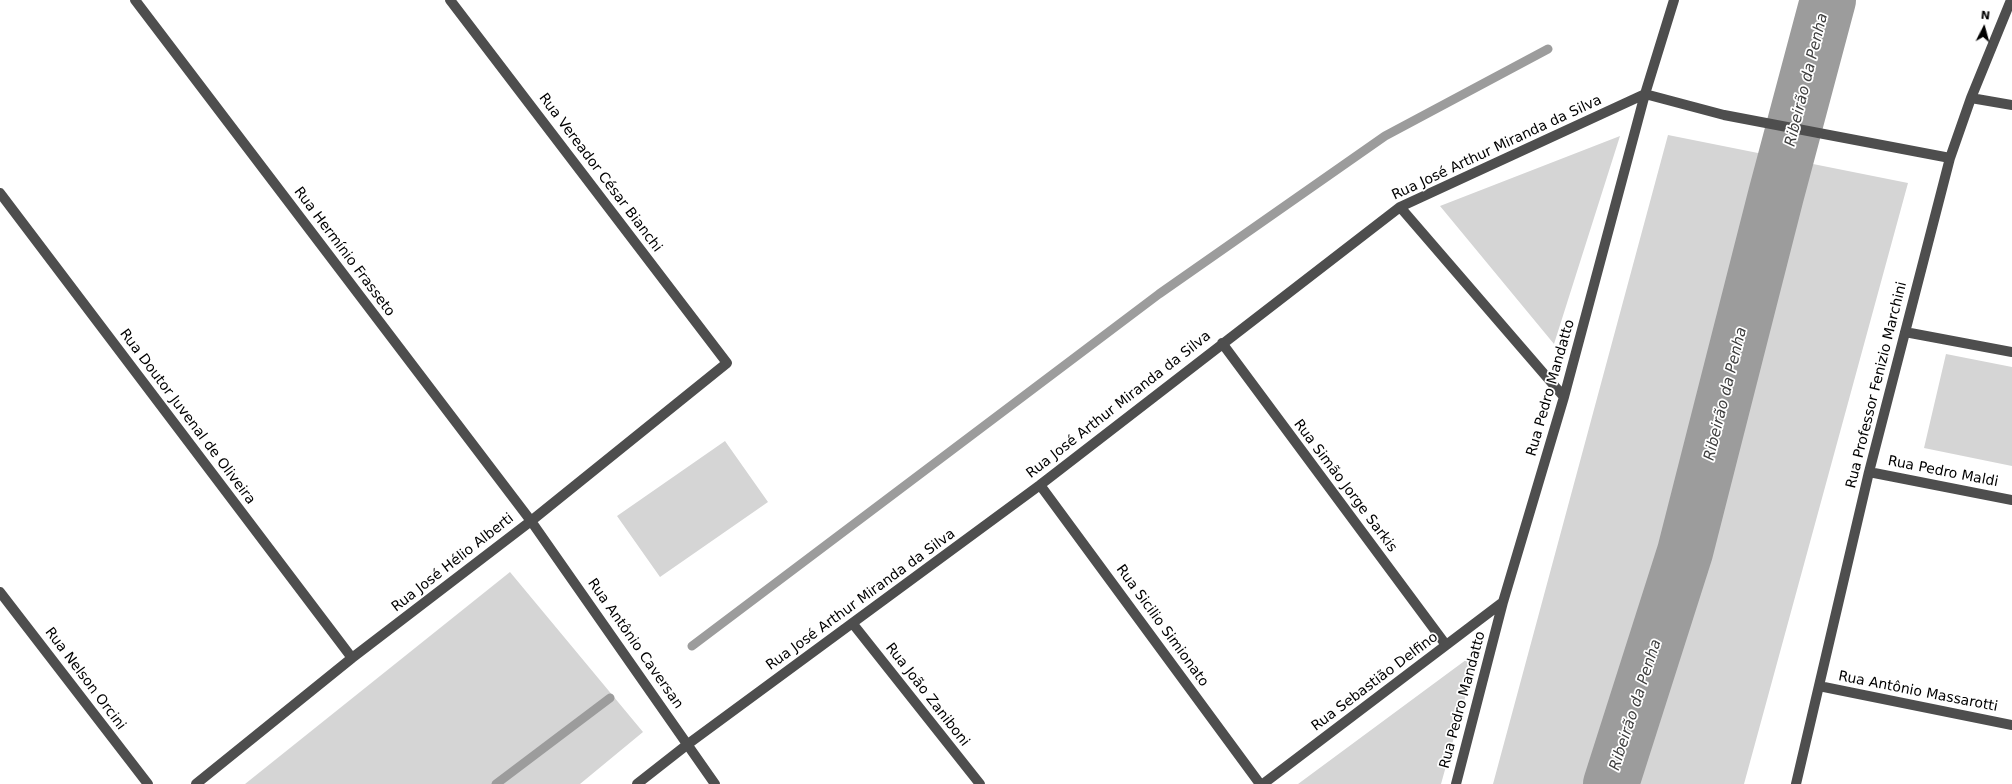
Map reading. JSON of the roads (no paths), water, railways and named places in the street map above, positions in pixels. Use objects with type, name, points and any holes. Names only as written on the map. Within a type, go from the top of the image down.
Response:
[{"type":"street","name":"Rua Hermínio Frasseto","points":[[135,0],[531,521]]},
{"type":"street","name":"Rua Vereador César Bianchi","points":[[450,0],[727,364]]},
{"type":"street","name":"Rua Pedro Mandatto","points":[[1456,784],[1503,602],[1564,397],[1646,94],[1674,0]]},
{"type":"street","name":"Rua Professor Fenizio Marchini","points":[[1796,784],[1869,472],[1950,158],[1971,98],[2011,0]]},
{"type":"street","points":[[1646,94],[1724,115],[1950,158]]},
{"type":"street","name":"Rua José Arthur Miranda da Silva","points":[[637,784],[688,744],[1040,485],[1400,207],[1646,94]]},
{"type":"street","points":[[1971,98],[2012,105]]},
{"type":"street","name":"Rua Doutor Juvenal de Oliveira","points":[[0,193],[352,658]]},
{"type":"street","points":[[1400,207],[1564,397]]},
{"type":"street","points":[[1905,332],[2012,352]]},
{"type":"street","name":"Rua Simão Jorge Sarkis","points":[[1222,343],[1446,645]]},
{"type":"street","name":"Rua José Hélio Alberti","points":[[196,784],[352,658],[531,521],[727,364]]},
{"type":"street","name":"Rua Pedro Maldi","points":[[1869,472],[2012,500]]},
{"type":"street","name":"Rua Sicilio Simionato","points":[[1040,485],[1262,784]]},
{"type":"street","name":"Rua Antônio Caversan","points":[[531,521],[715,784]]},
{"type":"street","name":"Rua Nelson Orcini","points":[[0,592],[148,784]]},
{"type":"street","name":"Rua Sebastião Delfino","points":[[1262,784],[1503,602]]},
{"type":"street","name":"Rua João Zaniboni","points":[[853,624],[980,784]]},
{"type":"street","name":"Rua Antônio Massarotti","points":[[1819,686],[2012,725]]},
{"type":"waterway","name":"Ribeirão da Penha","points":[[1611,784],[1685,552],[1776,195],[1828,0]]},
{"type":"waterway","points":[[692,646],[1159,294],[1385,136],[1548,49]]},
{"type":"waterway","points":[[496,784],[610,698]]}]
